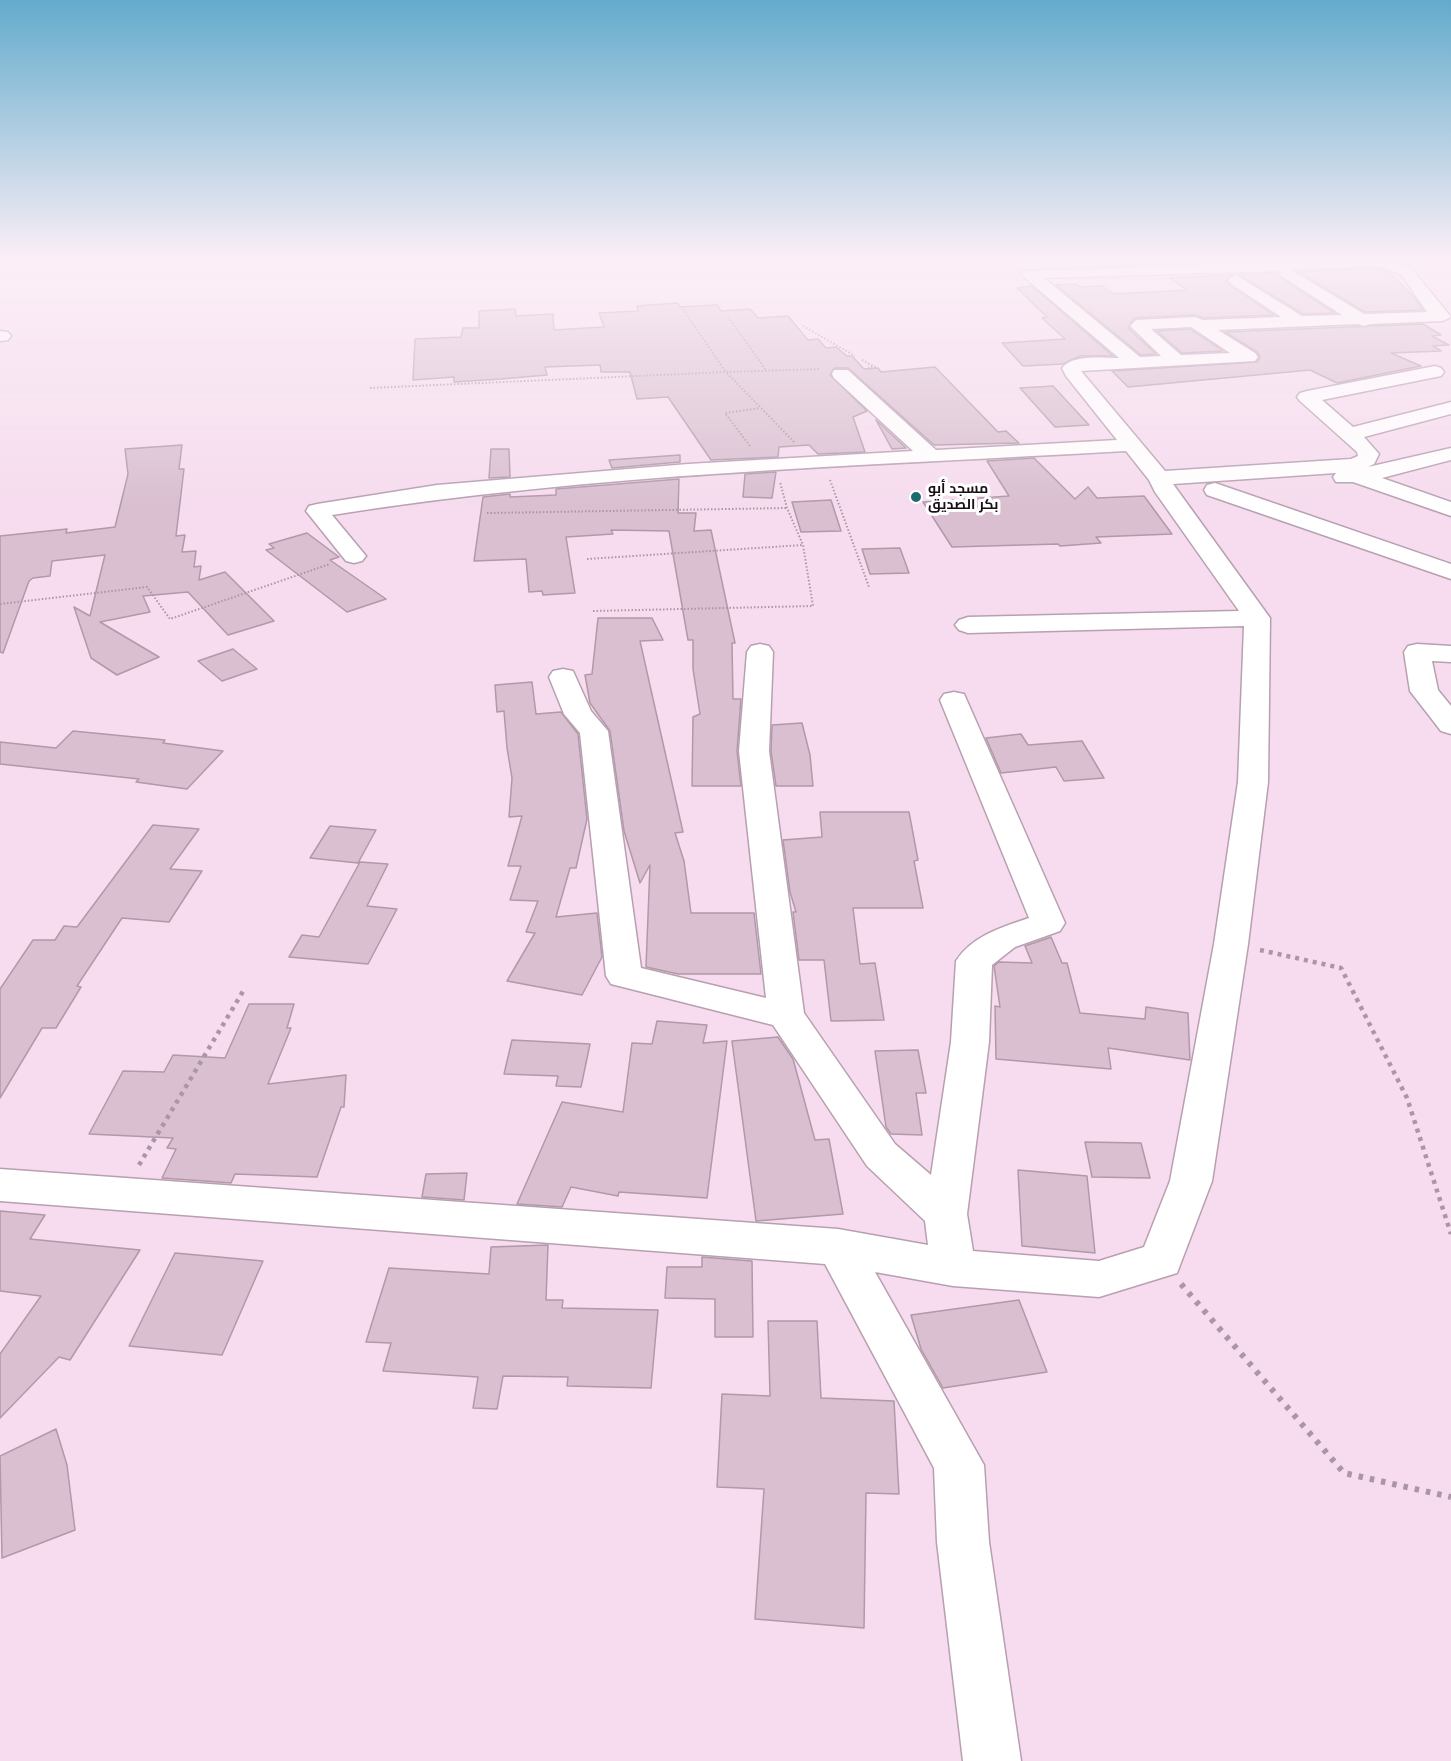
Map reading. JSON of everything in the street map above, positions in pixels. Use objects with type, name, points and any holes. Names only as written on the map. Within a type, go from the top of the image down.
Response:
[{"type":"street","points":[[1112,343],[1135,362]]},
{"type":"street","points":[[1157,343],[1175,359]]},
{"type":"street","points":[[0,1185],[838,1247],[953,1268],[1099,1279],[1161,1260],[1191,1181],[1231,944],[1253,782],[1257,618],[1163,485],[1071,368],[1080,365],[1175,359],[1249,357],[1228,343]]},
{"type":"street","points":[[1163,485],[1355,465],[1367,460],[1370,454],[1351,434],[1307,397],[1435,372]]},
{"type":"street","points":[[841,374],[932,457]]},
{"type":"street","points":[[1351,434],[1451,408]]},
{"type":"street","points":[[354,556],[317,511],[437,492],[688,470],[1132,445]]},
{"type":"street","points":[[1163,485],[1215,490],[1355,476],[1446,459]]},
{"type":"street","points":[[1355,476],[1451,508]]},
{"type":"street","points":[[1215,490],[1450,572]]},
{"type":"street","points":[[968,625],[1257,618]]},
{"type":"street","points":[[760,651],[754,751],[786,1015],[881,1155],[946,1214]]},
{"type":"street","points":[[1451,654],[1417,652],[1424,691],[1451,725]]},
{"type":"street","points":[[563,677],[578,714],[594,731],[624,976],[786,1015]]},
{"type":"street","points":[[953,1268],[946,1214],[970,1042],[974,962],[1004,939],[1048,922],[954,700]]},
{"type":"street","points":[[838,1247],[959,1465],[963,1542],[993,1761]]},
{"type":"path","points":[[706,343],[726,372],[791,441],[824,463],[869,587]]},
{"type":"path","points":[[747,343],[767,370]]},
{"type":"path","points":[[833,343],[875,367],[864,368]]},
{"type":"path","points":[[370,388],[821,369]]},
{"type":"path","points":[[593,611],[813,606],[803,545],[787,508],[776,465],[747,444],[725,413],[760,408]]},
{"type":"path","points":[[487,513],[787,508]]},
{"type":"path","points":[[587,559],[803,545]]},
{"type":"path","points":[[0,604],[147,587],[170,619],[354,556]]},
{"type":"path","points":[[1231,944],[1341,968],[1407,1098],[1451,1234]]},
{"type":"path","points":[[121,1195],[245,988]]},
{"type":"path","points":[[1161,1260],[1344,1473],[1451,1497]]},
{"type":"building","points":[[415,343],[822,343],[826,348],[836,347],[847,356],[852,356],[864,369],[878,368],[881,372],[935,367],[998,432],[1006,431],[1019,443],[934,445],[848,368],[834,368],[830,375],[867,411],[853,417],[865,452],[818,454],[809,445],[779,447],[778,457],[711,460],[668,397],[637,399],[630,372],[601,372],[600,365],[545,367],[547,375],[454,382],[454,377],[413,380]]},
{"type":"building","points":[[1002,343],[1098,343],[1113,356],[1080,356],[1063,364],[1023,366]]},
{"type":"building","points":[[1127,343],[1144,343],[1156,354],[1141,355]]},
{"type":"building","points":[[1171,343],[1211,343],[1223,351],[1182,353]]},
{"type":"building","points":[[1243,343],[1449,345],[1433,346],[1441,351],[1391,353],[1421,366],[1337,383],[1310,370],[1128,387],[1112,371],[1257,362],[1260,357],[1257,352]]},
{"type":"building","points":[[1053,386],[1089,425],[1055,427],[1020,388]]},
{"type":"building","points":[[876,420],[906,448],[892,449]]},
{"type":"building","points":[[182,445],[179,469],[184,469],[176,536],[185,535],[182,552],[196,551],[194,567],[201,566],[199,580],[225,572],[274,621],[228,635],[188,592],[143,596],[150,612],[100,622],[159,657],[117,675],[91,658],[74,607],[90,616],[105,555],[52,561],[50,576],[33,578],[29,581],[3,653],[0,652],[0,536],[67,529],[66,533],[115,527],[128,474],[125,449]]},
{"type":"building","points":[[491,449],[509,449],[510,477],[489,478]]},
{"type":"building","points":[[680,455],[680,462],[612,468],[609,460]]},
{"type":"building","points":[[1034,458],[1075,499],[1088,487],[1097,498],[1144,496],[1172,534],[1096,537],[1101,543],[1060,546],[1058,544],[952,547],[923,502],[1009,496],[987,461]]},
{"type":"building","points":[[776,472],[772,498],[743,497],[745,474]]},
{"type":"building","points":[[679,479],[678,513],[696,513],[694,531],[711,530],[735,643],[732,643],[733,699],[741,699],[737,751],[741,786],[692,786],[693,717],[700,714],[693,669],[693,640],[688,640],[669,531],[611,530],[613,534],[566,537],[575,593],[543,595],[542,591],[529,592],[526,559],[474,561],[483,497],[510,494],[510,497],[556,495],[556,489]]},
{"type":"building","points":[[831,500],[841,531],[801,532],[792,502]]},
{"type":"building","points":[[307,533],[339,557],[330,560],[386,599],[347,612],[266,550],[274,548],[269,544]]},
{"type":"building","points":[[900,548],[909,573],[870,574],[862,549]]},
{"type":"building","points":[[598,618],[652,618],[663,640],[640,641],[683,832],[675,833],[684,861],[691,913],[754,913],[761,974],[678,974],[646,967],[650,865],[640,883],[624,831],[610,731],[590,703],[585,675],[592,674]]},
{"type":"building","points":[[233,649],[257,669],[222,681],[198,661]]},
{"type":"building","points":[[532,682],[536,714],[561,712],[578,734],[587,819],[576,868],[570,868],[556,917],[597,913],[602,957],[582,995],[507,981],[535,933],[526,932],[538,901],[510,900],[521,866],[508,866],[522,816],[509,817],[512,778],[504,711],[497,712],[495,685]]},
{"type":"building","points":[[802,723],[810,755],[813,786],[776,786],[771,751],[772,725]]},
{"type":"building","points":[[73,731],[165,740],[163,743],[223,751],[187,789],[136,782],[139,779],[0,764],[0,742],[56,748]]},
{"type":"building","points":[[1021,734],[1028,745],[1082,741],[1104,778],[1064,781],[1056,767],[1001,773],[986,738]]},
{"type":"building","points":[[820,812],[909,812],[918,860],[914,861],[923,908],[853,908],[860,964],[875,963],[884,1020],[831,1021],[824,960],[799,960],[793,912],[796,912],[790,892],[783,840],[822,837]]},
{"type":"building","points":[[153,825],[199,829],[170,869],[202,871],[169,922],[122,918],[77,986],[81,987],[56,1028],[42,1028],[0,1098],[0,989],[33,940],[55,940],[64,926],[77,927]]},
{"type":"building","points":[[330,826],[376,830],[358,863],[310,858]]},
{"type":"building","points":[[360,862],[388,864],[367,906],[397,909],[368,964],[289,957],[302,935],[319,937]]},
{"type":"building","points":[[1051,937],[1062,963],[1067,963],[1080,1013],[1145,1019],[1146,1007],[1188,1013],[1190,1060],[1108,1048],[1111,1069],[996,1059],[995,1006],[1000,1007],[994,966],[999,962],[1032,963],[1025,946]]},
{"type":"building","points":[[249,1004],[294,1004],[287,1028],[291,1028],[268,1084],[346,1075],[344,1107],[341,1107],[317,1177],[235,1174],[231,1183],[162,1178],[176,1149],[167,1148],[173,1138],[89,1134],[123,1071],[164,1072],[173,1055],[225,1058]]},
{"type":"building","points":[[657,1021],[707,1025],[703,1043],[727,1041],[707,1198],[619,1192],[618,1196],[571,1187],[562,1207],[517,1204],[562,1102],[623,1112],[632,1043],[652,1044]]},
{"type":"building","points":[[778,1037],[793,1059],[815,1140],[829,1139],[843,1214],[756,1221],[732,1041]]},
{"type":"building","points":[[512,1040],[590,1044],[581,1087],[556,1086],[558,1076],[504,1074]]},
{"type":"building","points":[[918,1050],[926,1093],[916,1093],[922,1135],[891,1134],[886,1127],[875,1051]]},
{"type":"building","points":[[1085,1142],[1141,1143],[1150,1178],[1092,1177]]},
{"type":"building","points":[[1018,1170],[1087,1176],[1095,1253],[1022,1246]]},
{"type":"building","points":[[467,1173],[464,1200],[422,1197],[426,1174]]},
{"type":"building","points":[[0,1211],[45,1215],[30,1239],[140,1250],[70,1360],[59,1357],[0,1418],[0,1354],[41,1296],[0,1291]]},
{"type":"building","points":[[548,1245],[546,1300],[563,1300],[562,1308],[658,1310],[651,1388],[567,1386],[568,1377],[503,1376],[497,1409],[473,1408],[478,1377],[383,1371],[391,1343],[366,1342],[389,1268],[489,1274],[491,1247]]},
{"type":"building","points":[[175,1253],[263,1261],[222,1355],[129,1346]]},
{"type":"building","points":[[702,1257],[752,1261],[753,1337],[715,1337],[715,1299],[665,1298],[667,1267],[702,1267]]},
{"type":"building","points":[[1019,1300],[1047,1372],[943,1388],[921,1349],[911,1315]]},
{"type":"building","points":[[768,1321],[817,1321],[821,1398],[894,1401],[899,1494],[866,1493],[864,1628],[755,1619],[764,1489],[717,1487],[722,1394],[770,1396]]},
{"type":"building","points":[[56,1429],[67,1465],[75,1530],[2,1558],[0,1456]]},
{"type":"place","name":"مسجد أبو بكر الصديق","points":[[916,497]]}]
